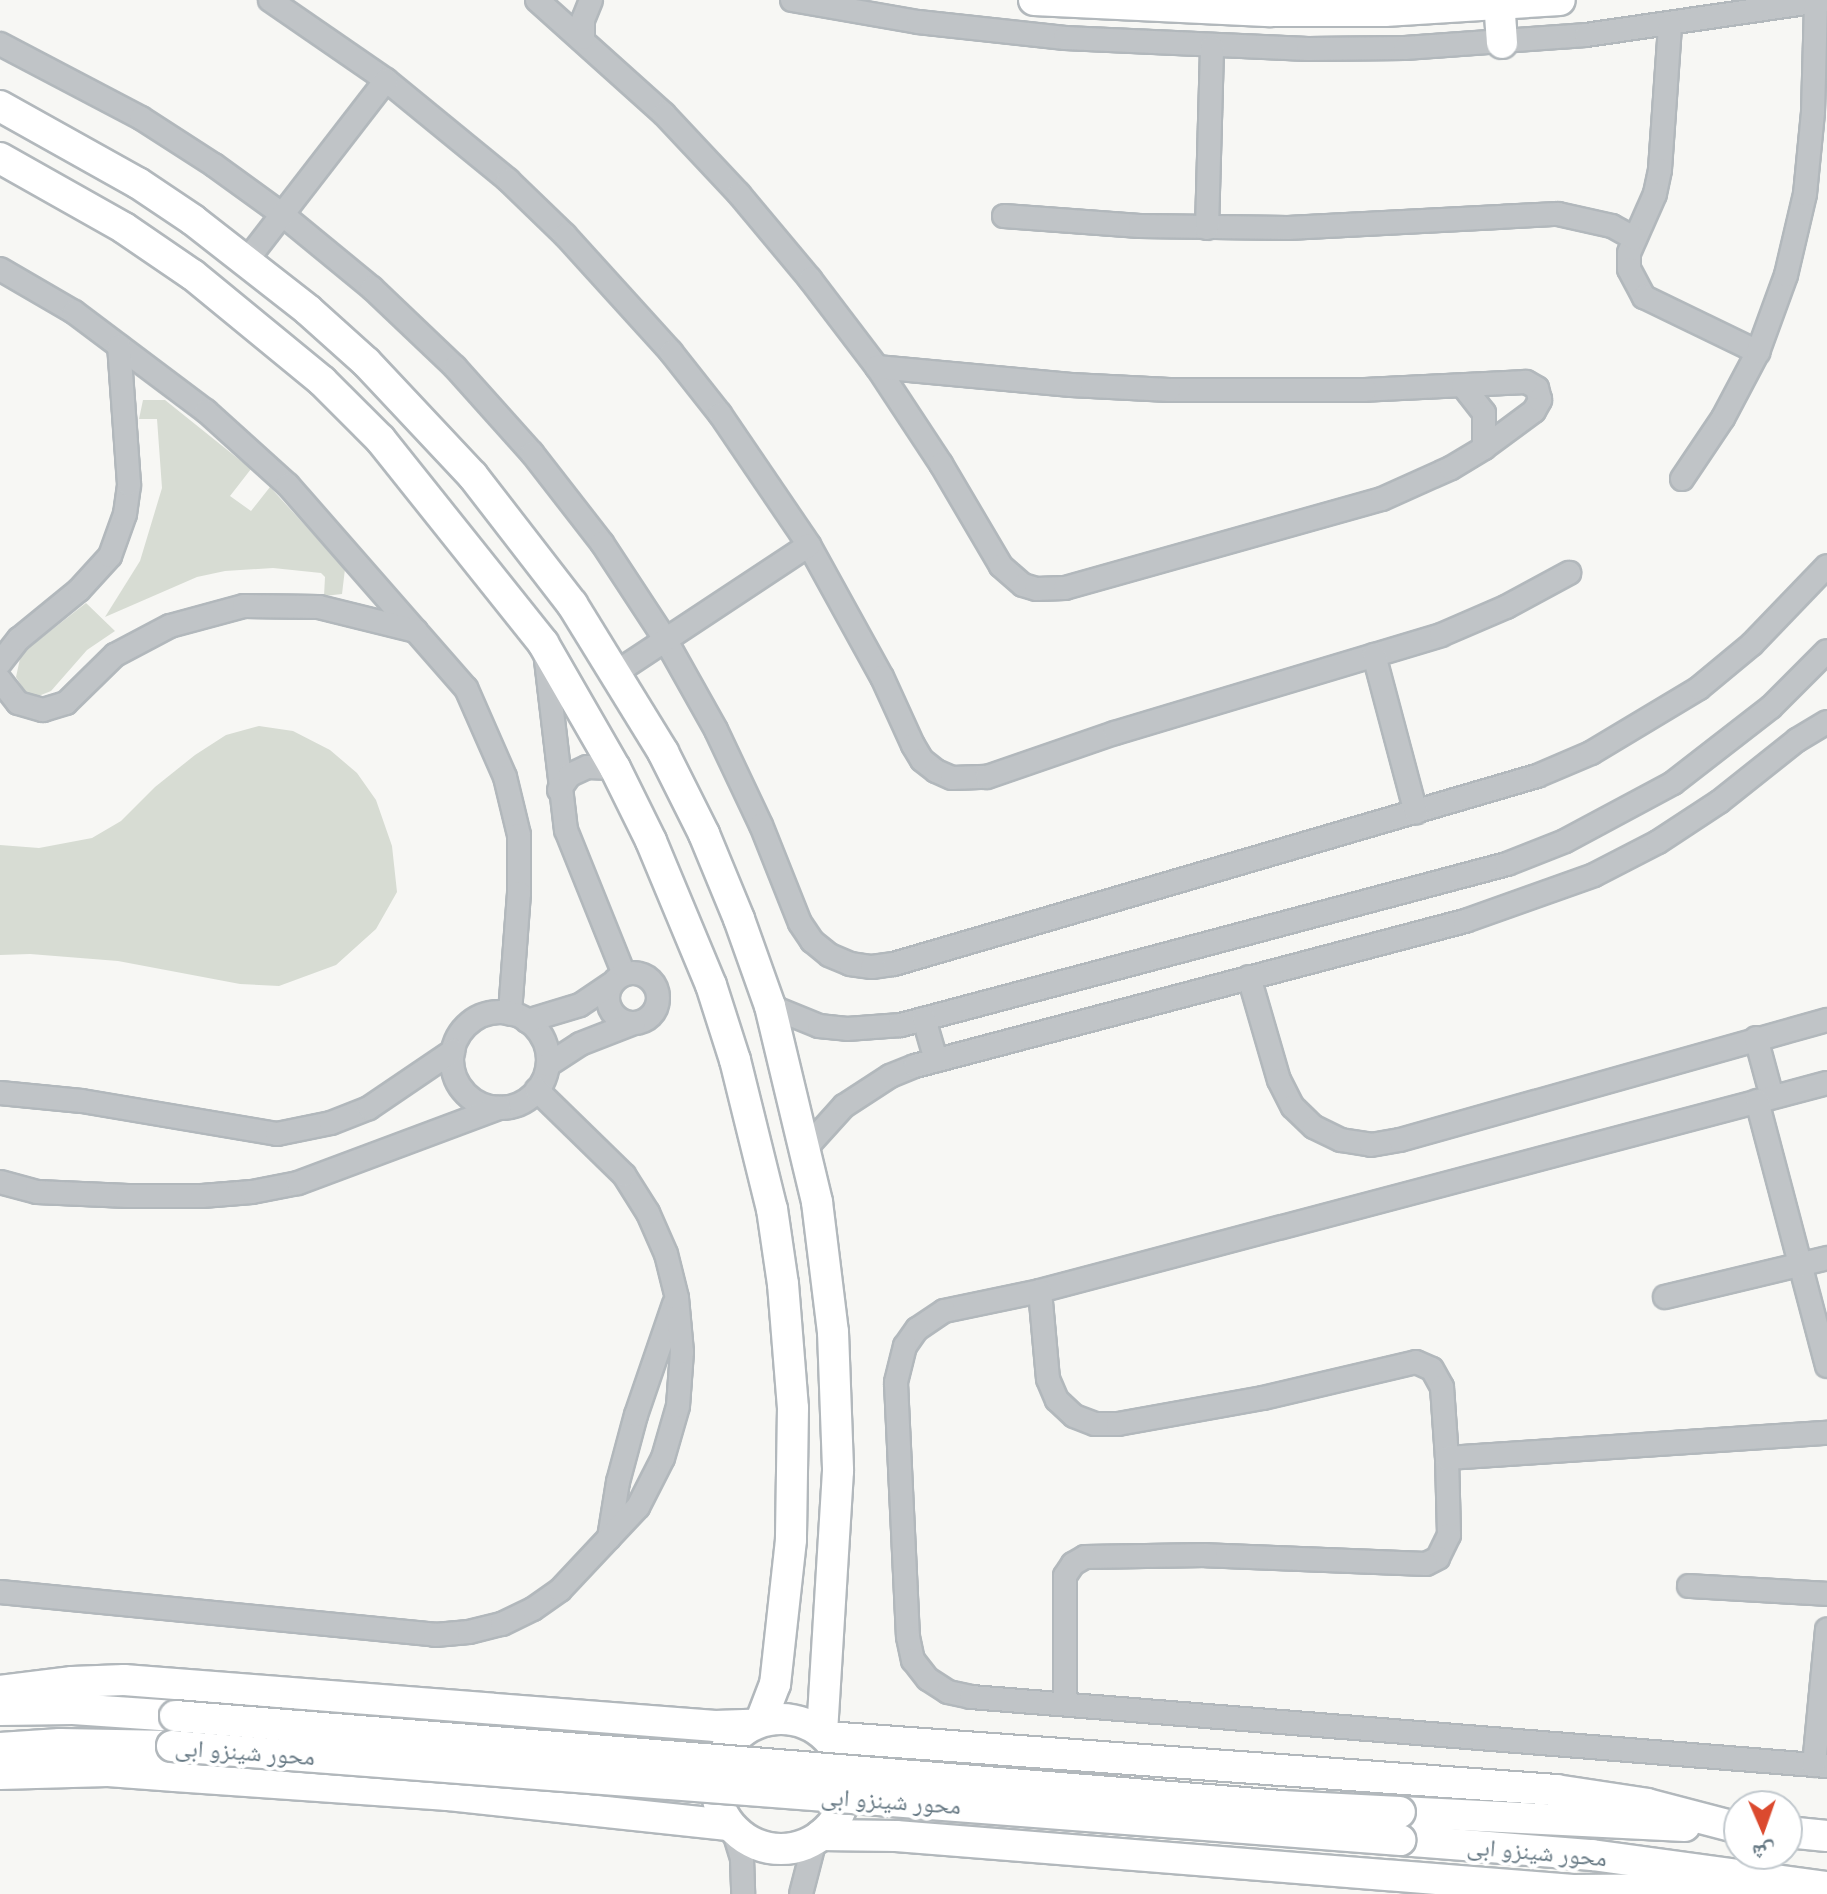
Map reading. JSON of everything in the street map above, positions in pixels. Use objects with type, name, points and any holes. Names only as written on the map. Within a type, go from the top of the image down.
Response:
[{"type":"main road","points":[[1034,0],[1271,11],[1385,11],[1560,0]]},
{"type":"main road","points":[[1499,2],[1502,43]]},
{"type":"main road","points":[[0,106],[138,183],[247,260],[308,310],[421,418],[473,476],[572,604],[617,672],[663,752],[704,834],[770,1006],[817,1202],[833,1332],[838,1471],[824,1735]]},
{"type":"main road","points":[[0,1691],[72,1682],[124,1680],[715,1726],[756,1723],[799,1721],[824,1735],[842,1760],[846,1787],[839,1814],[818,1837],[787,1849],[772,1849],[745,1838],[731,1827],[717,1801],[715,1776],[731,1740],[756,1723],[775,1684],[791,1540],[794,1474],[789,1336],[772,1209],[735,1060],[711,985],[651,841],[615,768],[543,643],[381,440],[322,381],[193,275],[124,228],[6,161],[37,126]]},
{"type":"main road","points":[[772,1209],[796,1213],[817,1202]]},
{"type":"main road","points":[[789,1336],[810,1323],[833,1332]]},
{"type":"main road","name":"محور شينزو ابى","points":[[0,1710],[73,1709],[175,1716],[1265,1805],[1827,1887]]},
{"type":"main road","name":"محور شينزو ابى","points":[[824,1735],[1556,1790],[1647,1804],[1723,1824]]},
{"type":"main road","name":"محور شينزو ابى","points":[[0,1748],[88,1744],[172,1746],[1400,1826],[1723,1828]]},
{"type":"main road","name":"محور شينزو ابى","points":[[0,1774],[135,1773],[447,1795],[731,1827]]},
{"type":"main road","points":[[1803,1834],[1827,1836]]},
{"type":"main road","name":"محور شينزو ابى","points":[[818,1837],[884,1835],[1559,1889],[1711,1889],[1780,1882]]},
{"type":"street","points":[[270,0],[386,80],[508,180],[620,292],[720,414],[809,545],[882,677],[922,760],[952,778],[987,777],[1115,733],[1454,629],[1506,607],[1569,573]]},
{"type":"street","points":[[537,0],[583,38],[664,114],[739,194],[877,367],[941,464],[1001,566],[1010,577],[1036,589],[1065,588],[1346,511],[1417,485],[1484,448],[1534,411],[1539,394],[1526,382],[1267,391],[1169,390],[1071,385],[877,367]]},
{"type":"street","points":[[583,38],[583,20],[591,0]]},
{"type":"street","points":[[792,0],[918,22],[1035,35],[1212,47],[1405,48],[1502,43],[1670,26],[1821,1],[1805,194],[1786,275],[1758,352],[1723,418],[1682,479]]},
{"type":"street","points":[[1670,26],[1660,170],[1655,194],[1634,238],[1629,269],[1644,297],[1758,352]]},
{"type":"street","points":[[0,44],[141,118],[283,215],[382,298],[455,367],[522,442],[602,543],[665,639],[716,730],[761,825],[800,923],[812,941],[829,955],[850,964],[872,967],[894,964],[1537,776],[1591,753],[1655,718],[1699,688],[1824,577]]},
{"type":"street","points":[[1207,228],[1212,47]]},
{"type":"street","points":[[247,260],[386,80]]},
{"type":"street","points":[[1004,216],[1207,228],[1369,226],[1558,214],[1612,226],[1634,238]]},
{"type":"street","points":[[0,269],[74,312],[206,411],[288,485],[466,688],[505,777],[519,835],[518,1017],[543,1040],[548,1065]]},
{"type":"street","points":[[0,663],[19,639],[79,590],[110,556],[125,514],[129,484],[119,346]]},
{"type":"street","points":[[1463,386],[1484,413],[1484,448]]},
{"type":"street","points":[[617,672],[809,545]]},
{"type":"street","points":[[0,680],[18,703],[43,710],[66,703],[115,655],[170,626],[244,606],[319,607],[416,631]]},
{"type":"street","points":[[543,643],[555,716],[559,790],[572,849],[618,979]]},
{"type":"street","points":[[770,1006],[793,1018],[847,1029],[874,1029],[924,1019],[1448,881],[1565,841],[1673,783],[1724,747],[1771,707],[1827,651]]},
{"type":"street","points":[[1374,655],[1416,813]]},
{"type":"street","points":[[806,1148],[844,1106],[866,1090],[890,1076],[936,1060],[1465,921],[1594,875],[1658,842],[1719,802],[1797,740],[1827,722]]},
{"type":"street","points":[[559,790],[570,775],[587,767],[615,768]]},
{"type":"street","points":[[0,1093],[82,1101],[277,1134],[331,1123],[369,1108],[453,1051],[464,1028],[474,1020],[497,1012],[518,1017],[580,1005],[618,979],[647,977],[658,997],[649,1018],[580,1044],[548,1065],[537,1090],[513,1106],[499,1108],[298,1183],[252,1192],[128,1196],[37,1192],[0,1182]]},
{"type":"street","points":[[1249,977],[1279,1080],[1293,1107],[1314,1127],[1327,1134],[1341,1140],[1371,1145],[1400,1140],[1827,1020]]},
{"type":"street","points":[[618,979],[608,992],[611,1010],[617,1017],[634,1023]]},
{"type":"street","points":[[924,1019],[936,1060]]},
{"type":"street","points":[[1756,1038],[1765,1099],[1827,1366]]},
{"type":"street","points":[[453,1051],[455,1075],[468,1096],[483,1105],[499,1108]]},
{"type":"street","points":[[1827,1083],[1040,1291],[944,1311],[917,1329],[905,1346],[896,1383],[908,1637],[913,1660],[928,1679],[948,1692],[1820,1765],[1827,1630]]},
{"type":"street","points":[[0,1592],[435,1635],[469,1632],[502,1624],[533,1609],[560,1590],[638,1507],[663,1458],[678,1406],[682,1352],[677,1298],[666,1254],[648,1213],[624,1175],[537,1090]]},
{"type":"street","points":[[1665,1297],[1827,1258]]},
{"type":"street","points":[[1040,1291],[1048,1379],[1057,1400],[1074,1416],[1095,1424],[1118,1424],[1263,1398],[1416,1362],[1432,1369],[1442,1387],[1447,1458],[1449,1535],[1438,1558],[1426,1564],[1206,1555],[1085,1557],[1073,1564],[1065,1576],[1065,1704]]},
{"type":"street","points":[[609,1538],[618,1482],[636,1415],[677,1298]]},
{"type":"street","points":[[1447,1458],[1827,1433]]},
{"type":"street","points":[[1689,1586],[1827,1594]]},
{"type":"street","points":[[731,1827],[742,1859],[743,1894]]},
{"type":"street","points":[[801,1894],[818,1837]]},
{"type":"shaded area","points":[[143,400],[165,400],[251,469],[230,496],[251,511],[270,487],[345,569],[342,594],[324,596],[325,577],[321,573],[273,568],[225,571],[197,577],[105,617],[140,561],[162,488],[157,419],[139,419]]},
{"type":"shaded area","points":[[86,603],[115,631],[87,650],[51,691],[36,697],[26,693],[16,677],[21,654]]},
{"type":"shaded area","points":[[259,726],[293,731],[330,750],[357,773],[376,800],[392,846],[397,892],[376,929],[336,965],[279,986],[240,984],[118,961],[30,954],[0,955],[0,845],[39,848],[92,838],[121,821],[155,787],[195,755],[226,735]]}]
